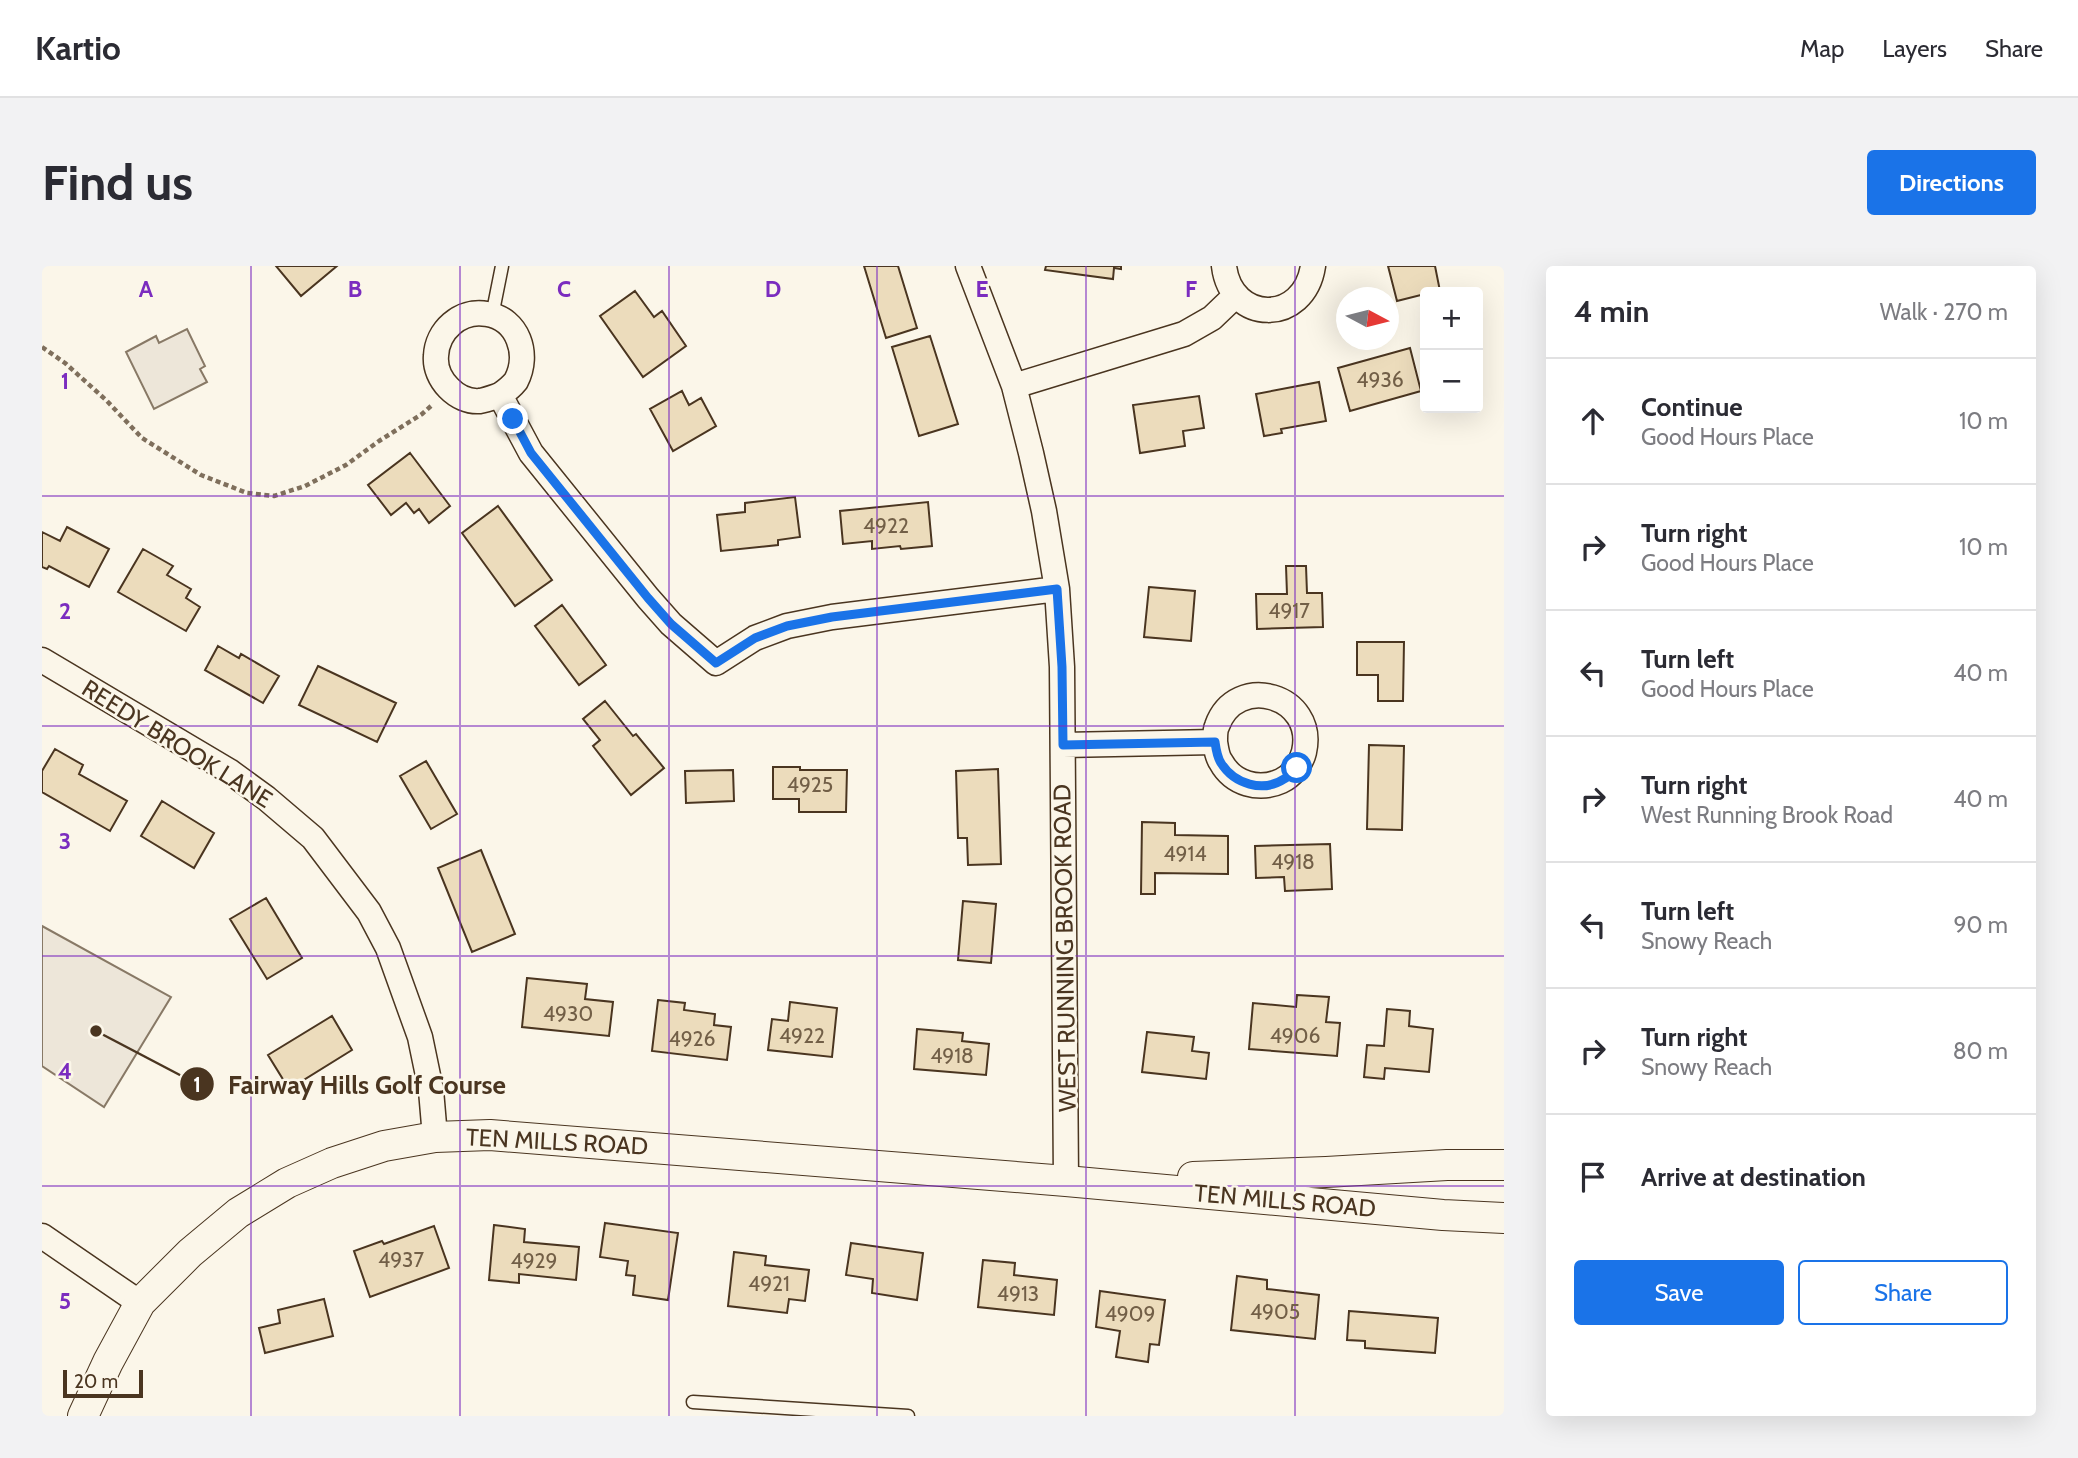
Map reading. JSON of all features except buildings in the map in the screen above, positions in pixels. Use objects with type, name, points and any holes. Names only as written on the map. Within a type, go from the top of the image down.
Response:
[{"type":"street","name":"WEST RUNNING BROOK ROAD","points":[[968,266],[1014,386],[1044,511],[1057,589],[1062,667],[1066,1181]]},
{"type":"street","points":[[1224,266],[1226,279],[1235,296],[1252,307],[1272,310],[1290,305],[1303,293],[1311,280],[1313,266]]},
{"type":"street","points":[[1014,386],[1184,334],[1212,318],[1235,296]]},
{"type":"street","points":[[466,315],[492,316],[505,321],[517,334],[522,350],[522,365],[514,383],[500,396],[478,401],[462,398],[449,389],[439,376],[435,358],[439,339],[451,323],[466,315]]},
{"type":"street","points":[[500,396],[531,453],[648,598],[671,624],[716,663],[755,638],[787,626],[832,617],[1057,589]]},
{"type":"street","name":"REEDY BROOK LANE","points":[[42,660],[229,771],[313,838],[369,912],[388,948],[420,1037],[431,1090],[435,1137]]},
{"type":"street","points":[[1063,745],[1215,742]]},
{"type":"street","name":"TEN MILLS ROAD","points":[[83,1416],[139,1303],[190,1253],[238,1213],[287,1183],[332,1163],[384,1146],[435,1137],[490,1135],[1066,1181],[1443,1216],[1504,1218]]},
{"type":"street","name":"TEN MILLS ROAD","points":[[1066,1181],[1504,1165]]},
{"type":"street","points":[[42,1236],[139,1303]]},
{"type":"lane","points":[[492,316],[502,266]]},
{"type":"lane","points":[[693,1402],[908,1416]]},
{"type":"path","points":[[42,347],[65,363],[106,400],[142,438],[201,475],[247,493],[274,496],[305,486],[346,465],[422,414],[449,389]]},
{"type":"shaded area","points":[[187,329],[205,366],[200,369],[207,382],[154,409],[126,352],[156,336],[159,343]]},
{"type":"shaded area","points":[[42,926],[171,997],[104,1107],[42,1066]]},
{"type":"place","name":"Fairway Hills Golf Course","points":[[96,1031]]},
{"type":"route","points":[[513,419],[531,453],[648,598],[671,624],[716,663],[755,638],[787,626],[832,617],[1057,589],[1063,745],[1215,742],[1220,761],[1232,776],[1249,785],[1265,786],[1284,780],[1297,768]]}]
